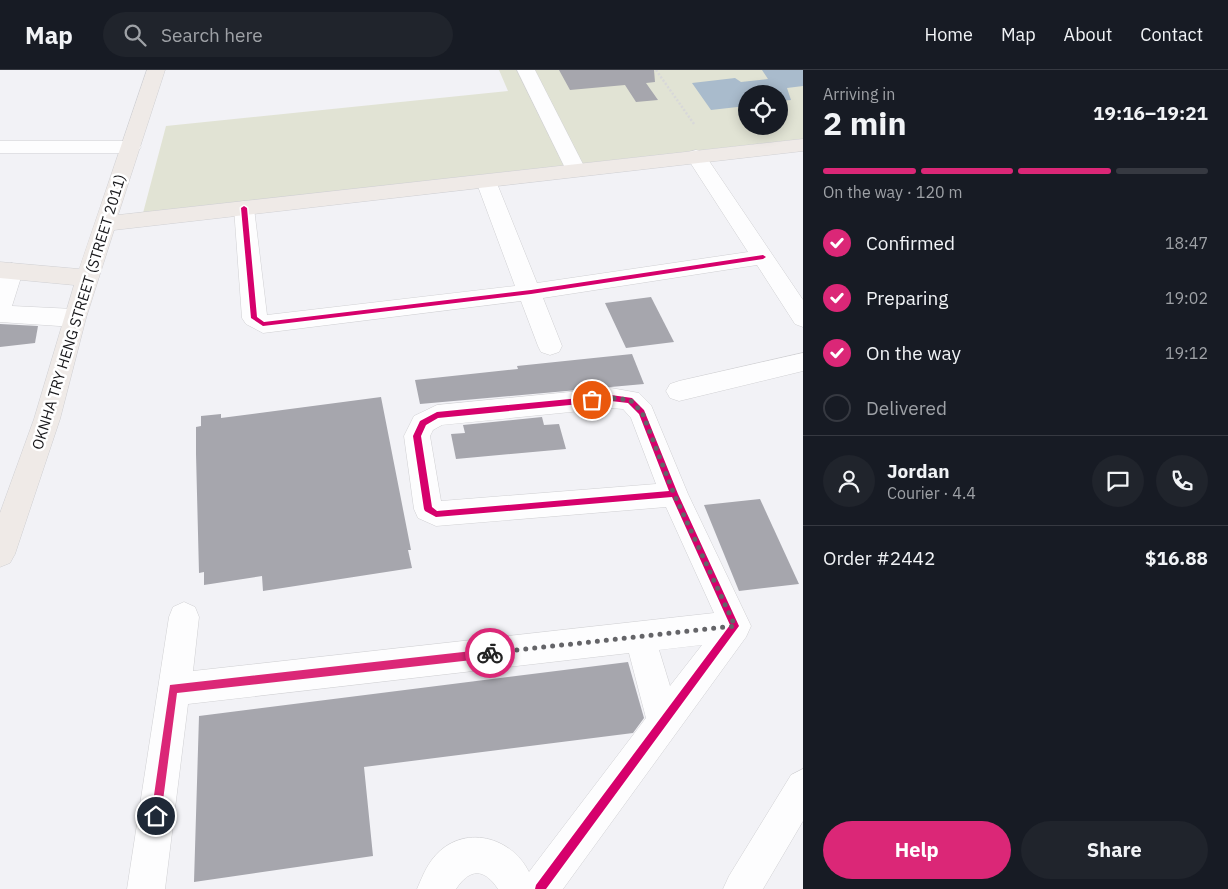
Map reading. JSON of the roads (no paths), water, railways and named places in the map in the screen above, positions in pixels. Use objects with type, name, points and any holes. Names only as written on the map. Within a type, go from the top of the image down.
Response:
[{"type":"main road","name":"OKNHA TRY HENG STREET (STREET 2011)","points":[[0,554],[47,419],[74,318],[156,70]]},
{"type":"main road","points":[[104,224],[803,145]]},
{"type":"main road","points":[[6,271],[87,278]]},
{"type":"street","points":[[526,70],[576,170]]},
{"type":"street","points":[[0,147],[131,148]]},
{"type":"street","points":[[696,156],[803,318]]},
{"type":"street","points":[[486,181],[531,292],[550,346]]},
{"type":"street","points":[[244,208],[254,318],[263,324],[531,292],[763,257]]},
{"type":"street","points":[[0,308],[6,271]]},
{"type":"street","points":[[0,314],[74,318]]},
{"type":"street","points":[[679,391],[803,362]]},
{"type":"street","points":[[674,494],[436,514],[428,509],[417,436],[423,423],[437,416],[611,398],[630,400],[642,412],[674,494],[735,626]]},
{"type":"street","points":[[146,889],[184,617]]},
{"type":"street","points":[[173,689],[735,626]]},
{"type":"street","points":[[540,889],[735,626]]},
{"type":"street","points":[[640,636],[664,722]]},
{"type":"street","points":[[742,889],[803,787]]},
{"type":"street","points":[[436,889],[441,876],[451,864],[464,856],[478,855],[493,858],[506,867],[518,889]]},
{"type":"water","points":[[762,70],[803,70],[803,86],[788,88],[788,85],[738,85],[738,107],[711,110],[692,83],[735,78],[741,82],[768,79]]}]
